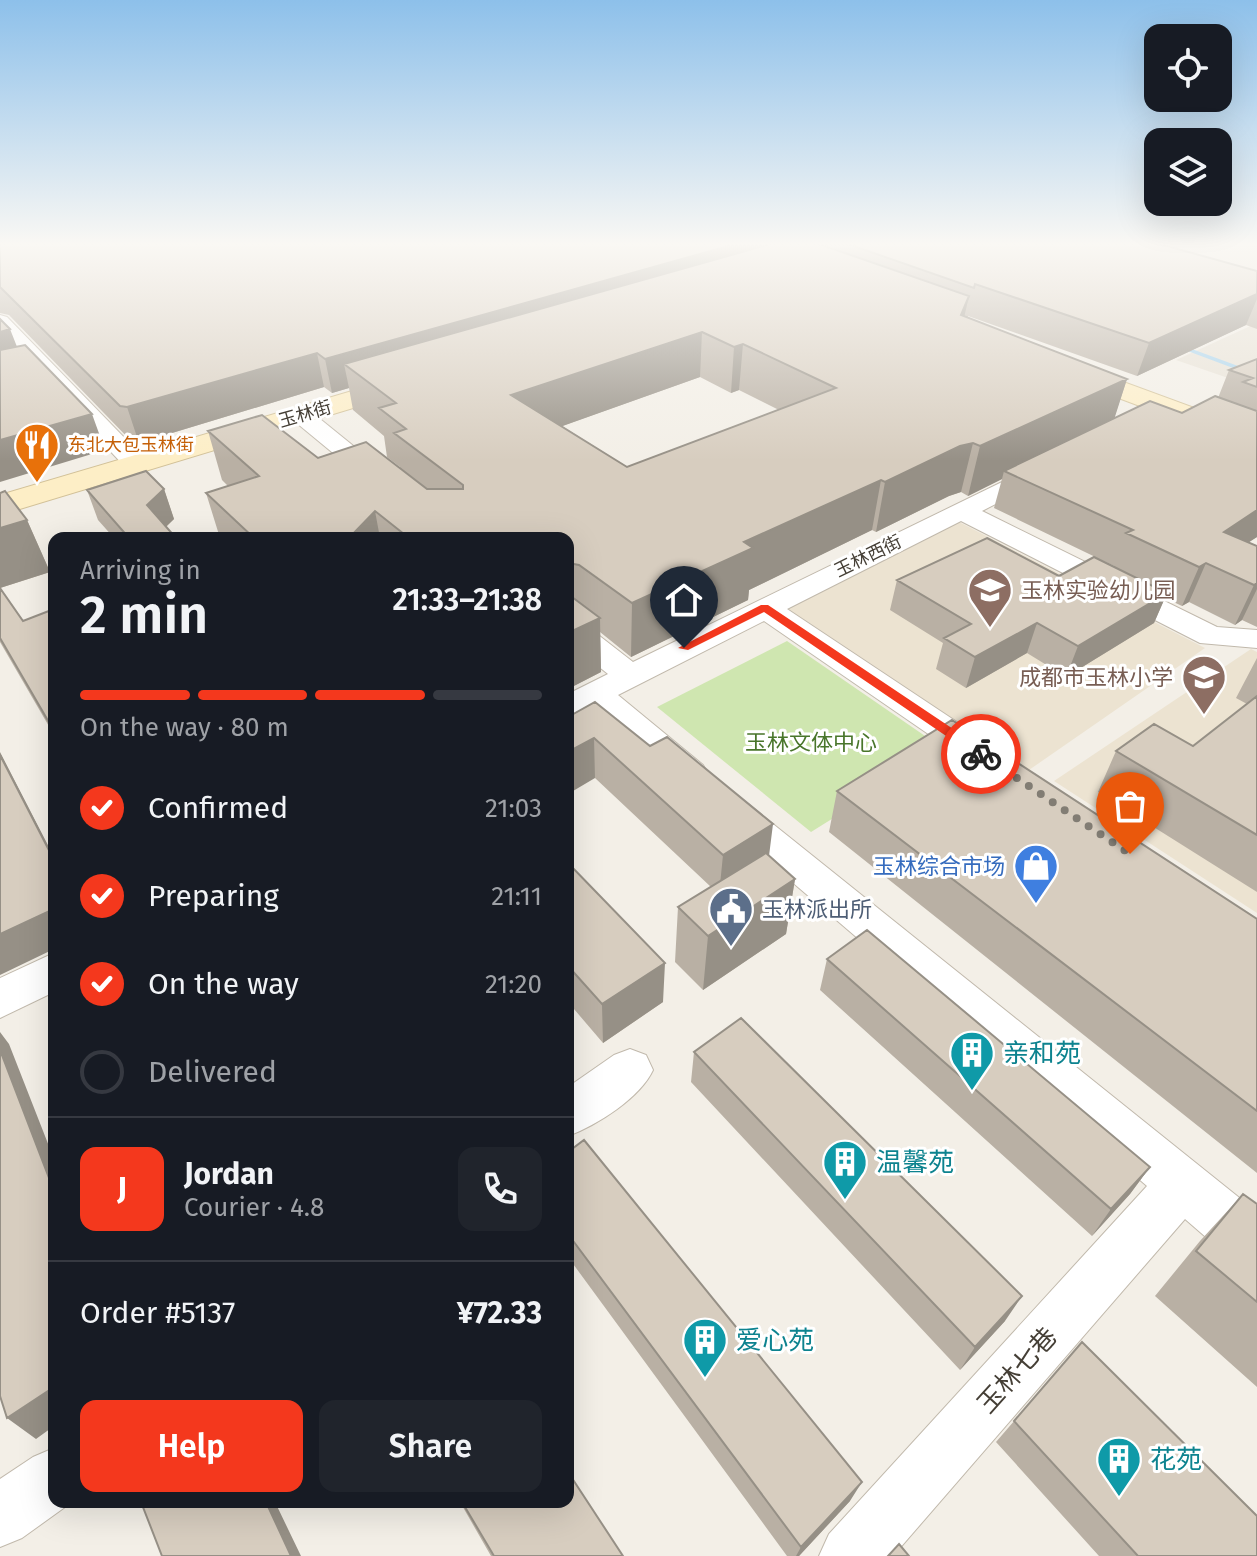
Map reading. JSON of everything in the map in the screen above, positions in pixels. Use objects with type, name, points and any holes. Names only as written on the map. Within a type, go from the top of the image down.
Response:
[{"type":"street","points":[[0,321],[136,464]]},
{"type":"street","points":[[1049,362],[1257,441]]},
{"type":"street","points":[[15,374],[44,367]]},
{"type":"street","name":"玉林街","points":[[0,505],[435,374]]},
{"type":"street","points":[[1141,421],[1169,408]]},
{"type":"street","points":[[301,415],[446,532]]},
{"type":"street","name":"玉林西街","points":[[598,691],[1072,456]]},
{"type":"street","points":[[961,511],[1211,636],[1257,638]]},
{"type":"street","points":[[765,608],[1014,777]]},
{"type":"street","points":[[574,640],[598,691],[850,910],[1257,1246]]},
{"type":"street","points":[[0,999],[48,974]]},
{"type":"street","points":[[574,1110],[630,1070]]},
{"type":"street","name":"玉林七巷","points":[[851,1556],[1183,1184]]},
{"type":"street","points":[[0,1516],[48,1482]]},
{"type":"shaded area","points":[[1257,323],[1257,388],[1176,360]]},
{"type":"shaded area","name":"玉林实验幼儿园","points":[[957,521],[1205,648],[1029,770],[783,610]]},
{"type":"shaded area","name":"成都市玉林小学","points":[[1251,649],[1257,652],[1257,913],[1054,781]]},
{"type":"green space","name":"玉林文体中心","points":[[787,641],[944,749],[811,832],[657,707]]},
{"type":"building","points":[[29,316],[480,316],[325,359],[317,353],[127,407],[120,406]]},
{"type":"building","points":[[516,316],[963,316],[1127,379],[980,446],[973,443],[960,446],[885,482],[881,480],[744,542],[753,548],[632,603],[574,564],[574,532],[401,532],[375,511],[355,532],[248,532],[206,493],[259,476],[208,431],[262,415],[318,458],[366,442],[427,489],[463,489],[463,485],[394,433],[406,429],[379,408],[396,403],[344,364]],"holes":[[[702,332],[734,347],[743,344],[836,388],[627,467],[511,395]]]},
{"type":"building","points":[[1068,316],[1209,316],[1149,343]]},
{"type":"building","points":[[0,319],[10,329],[0,332]]},
{"type":"building","points":[[25,345],[92,414],[0,440],[0,350]]},
{"type":"building","points":[[1257,359],[1257,387],[1243,382],[1253,378],[1229,370]]},
{"type":"building","points":[[1215,396],[1257,411],[1257,510],[1224,532],[1257,546],[1257,583],[1254,585],[1206,563],[1199,567],[1126,533],[1133,530],[1004,471],[1150,401],[1182,413]]},
{"type":"building","points":[[146,471],[164,489],[147,505],[171,532],[124,532],[87,490]]},
{"type":"building","points":[[5,491],[27,520],[0,528],[0,493]]},
{"type":"building","points":[[987,538],[1059,576],[1094,557],[1167,593],[1078,646],[1037,623],[975,657],[944,638],[971,624],[897,580]]},
{"type":"building","points":[[0,588],[23,621],[48,611],[48,721],[0,638]]},
{"type":"building","points":[[574,598],[600,618],[574,630]]},
{"type":"building","points":[[1257,696],[1257,835],[1116,751],[1154,724],[1193,746]]},
{"type":"building","points":[[595,702],[650,746],[667,737],[773,824],[723,855],[594,738],[574,749],[574,714]]},
{"type":"building","name":"玉林综合市场","points":[[952,720],[1257,919],[1257,1111],[837,791]]},
{"type":"building","points":[[0,755],[48,848],[48,912],[0,934]]},
{"type":"building","points":[[766,853],[795,879],[708,936],[678,907]]},
{"type":"building","points":[[574,869],[665,963],[602,1004],[574,973]]},
{"type":"building","points":[[867,930],[1150,1167],[1111,1209],[827,959]]},
{"type":"building","points":[[741,1018],[1022,1296],[975,1347],[694,1052]]},
{"type":"building","points":[[0,1050],[48,1175],[48,1391],[7,1418],[0,1396]]},
{"type":"building","name":"爱心苑","points":[[584,1140],[862,1482],[801,1547],[574,1242],[574,1148]]},
{"type":"building","points":[[1243,1194],[1257,1204],[1257,1302],[1196,1251]]},
{"type":"building","name":"花苑","points":[[1082,1342],[1257,1516],[1257,1556],[1138,1556],[1014,1421]]},
{"type":"building","points":[[574,1481],[623,1556],[494,1556],[466,1508],[574,1508]]},
{"type":"building","points":[[143,1508],[269,1508],[291,1556],[162,1556]]},
{"type":"building","points":[[899,1544],[909,1556],[888,1556]]},
{"type":"waterway","points":[[1179,346],[1257,375]]},
{"type":"way so far","points":[[981,754],[1130,854]]},
{"type":"place","name":"东北大包玉林街","points":[[37,484]]},
{"type":"place","name":"玉林实验幼儿园","points":[[990,629]]},
{"type":"place","name":"成都市玉林小学","points":[[1204,716]]},
{"type":"place","name":"玉林综合市场","points":[[1036,905]]},
{"type":"place","name":"玉林派出所","points":[[731,948]]},
{"type":"place","name":"亲和苑","points":[[972,1092]]},
{"type":"place","name":"温馨苑","points":[[845,1201]]},
{"type":"place","name":"爱心苑","points":[[705,1379]]},
{"type":"place","name":"花苑","points":[[1119,1498]]},
{"type":"route","points":[[684,648],[765,608],[981,754]]}]
